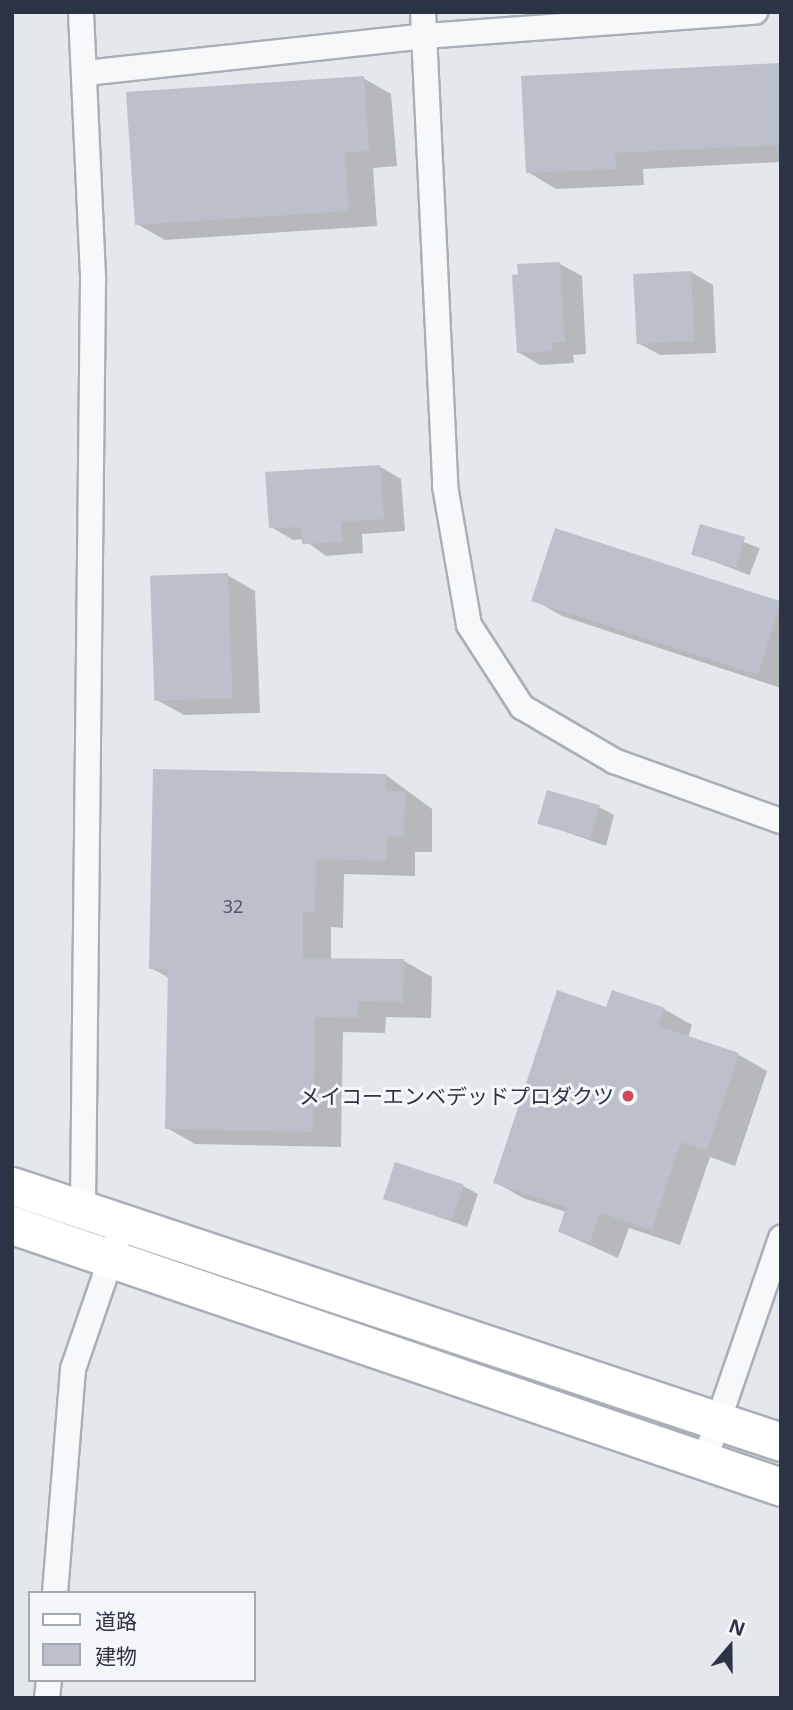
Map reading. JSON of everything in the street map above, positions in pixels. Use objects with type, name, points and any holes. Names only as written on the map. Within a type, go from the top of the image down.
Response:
[{"type":"street","points":[[81,12],[86,73],[93,295],[83,1210]]},
{"type":"street","points":[[86,73],[424,24],[755,12]]},
{"type":"street","points":[[424,24],[445,486],[469,625],[522,707],[614,761],[781,821]]},
{"type":"street","points":[[12,1186],[781,1442]]},
{"type":"street","points":[[55,1591],[73,1369],[123,1223]]},
{"type":"street","points":[[12,1225],[781,1487]]},
{"type":"street","points":[[705,1459],[781,1238]]},
{"type":"building","points":[[781,63],[781,145],[615,153],[616,169],[526,173],[521,76]]},
{"type":"building","points":[[364,76],[369,151],[345,152],[349,211],[135,225],[126,92]]},
{"type":"building","points":[[560,262],[565,342],[552,343],[552,351],[517,353],[512,275],[518,274],[517,264]]},
{"type":"building","points":[[691,271],[695,341],[637,344],[633,274]]},
{"type":"building","points":[[380,465],[384,519],[341,522],[342,542],[302,544],[301,527],[269,528],[265,472]]},
{"type":"building","points":[[700,524],[745,537],[736,568],[691,555]]},
{"type":"building","points":[[555,528],[781,601],[758,675],[531,601]]},
{"type":"building","points":[[228,573],[232,698],[154,701],[150,576]]},
{"type":"building","points":[[153,769],[386,774],[386,791],[405,791],[404,837],[387,836],[387,861],[316,859],[315,912],[303,912],[303,958],[404,959],[403,1002],[358,1001],[358,1018],[315,1017],[313,1132],[165,1129],[168,969],[149,969]]},
{"type":"building","points":[[547,790],[600,805],[590,839],[537,824]]},
{"type":"building","points":[[557,990],[606,1007],[612,990],[665,1008],[658,1026],[739,1053],[707,1151],[681,1142],[652,1230],[600,1213],[590,1243],[558,1232],[566,1207],[493,1183]]},
{"type":"building","points":[[395,1162],[463,1184],[451,1221],[383,1199]]},
{"type":"place","name":"メイコーエンベデッドプロダクツ","points":[[628,1096]]}]
